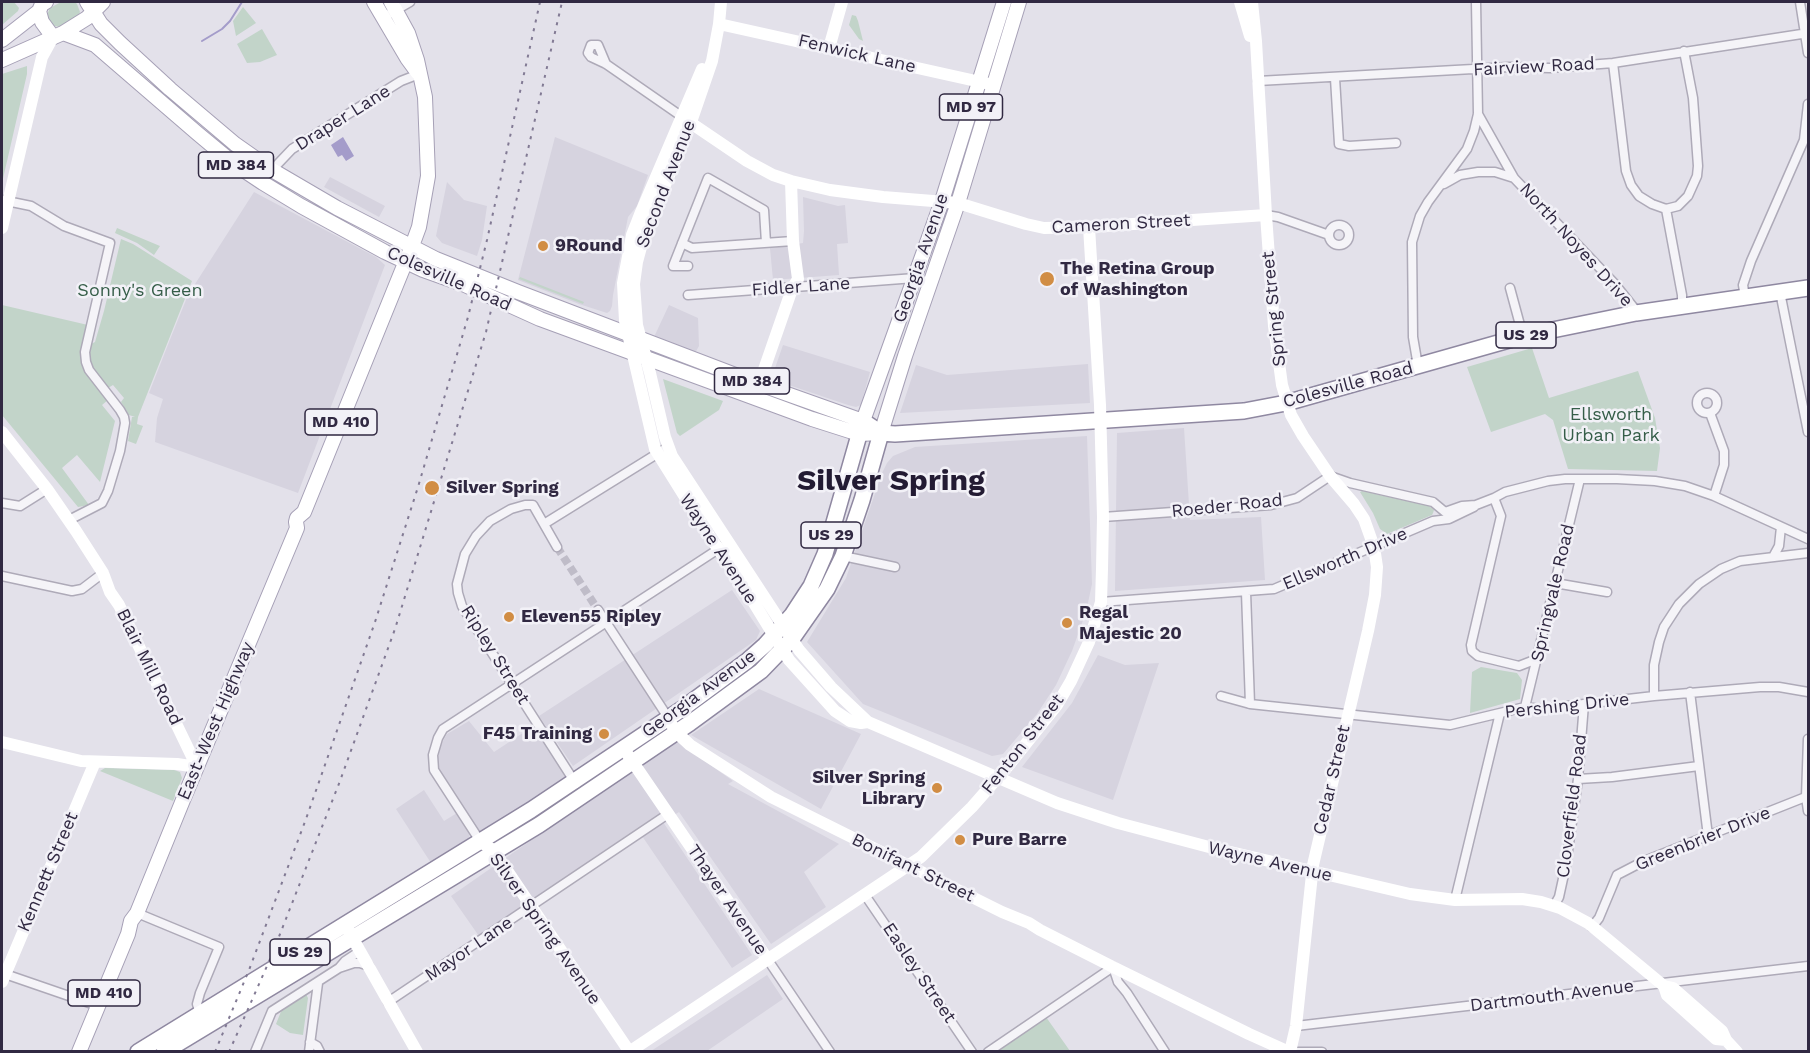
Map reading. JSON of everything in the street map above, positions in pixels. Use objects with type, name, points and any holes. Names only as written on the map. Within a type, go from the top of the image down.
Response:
[{"type":"highway","name":"Colesville Road","points":[[861,428],[881,433],[908,433],[1244,411],[1286,403],[1523,336],[1682,305],[1809,288]]},
{"type":"highway","name":"Georgia Avenue","points":[[672,725],[756,653],[799,606],[825,554],[861,428]]},
{"type":"highway","name":"Georgia Avenue","points":[[138,1052],[200,1014],[353,938],[403,889],[480,841],[579,788],[672,725],[761,671],[787,645],[828,589],[843,556],[881,433]]},
{"type":"highway","name":"Georgia Avenue","points":[[164,1052],[539,825],[579,788]]},
{"type":"highway","points":[[403,889],[412,902]]},
{"type":"main road","name":"East-West Highway","points":[[79,1052],[95,1005],[128,934],[131,921],[136,914],[297,528],[305,521],[304,512],[419,227],[428,176],[425,97],[408,33],[391,10],[374,2]]},
{"type":"main road","name":"Georgia Avenue","points":[[861,428],[942,201],[1004,2]]},
{"type":"main road","name":"Georgia Avenue","points":[[881,433],[958,203],[1019,2]]},
{"type":"main road","points":[[40,4],[42,22],[58,35]]},
{"type":"main road","points":[[2,40],[40,4]]},
{"type":"main road","points":[[2,60],[58,35],[87,18],[94,5]]},
{"type":"main road","name":"Colesville Road","points":[[94,5],[104,27],[170,89],[235,144],[327,202],[436,259],[759,384],[861,428]]},
{"type":"main road","name":"Colesville Road","points":[[58,35],[95,45],[197,134],[233,163],[263,183],[310,212],[406,262],[465,285],[540,319],[812,419],[861,428]]},
{"type":"main road","name":"MD 97","points":[[921,309],[914,302],[926,262],[925,250]]},
{"type":"street","points":[[391,10],[410,2]]},
{"type":"street","name":"Second Avenue","points":[[639,355],[634,336],[637,325],[634,284],[637,262],[658,187],[712,61],[720,24],[721,2]]},
{"type":"street","points":[[829,48],[842,2]]},
{"type":"street","name":"Spring Street","points":[[1240,2],[1249,28],[1258,81]]},
{"type":"street","name":"Spring Street","points":[[1252,2],[1274,326],[1282,386],[1286,403],[1303,436],[1330,476],[1364,519],[1374,547]]},
{"type":"street","points":[[1418,366],[1413,337],[1413,242],[1420,216],[1467,149],[1474,131],[1478,114],[1476,2]]},
{"type":"street","points":[[1800,2],[1809,54]]},
{"type":"street","name":"Fenwick Lane","points":[[720,24],[994,85]]},
{"type":"street","name":"Fairview Road","points":[[1258,81],[1509,67],[1550,68],[1613,63],[1807,33]]},
{"type":"street","points":[[2,228],[5,201],[42,57],[58,35]]},
{"type":"street","points":[[1613,63],[1626,171],[1631,185],[1639,196],[1666,209],[1678,206],[1688,196],[1697,176],[1693,98],[1684,51]]},
{"type":"street","points":[[606,64],[686,119]]},
{"type":"street","name":"Draper Lane","points":[[273,170],[292,149],[401,81],[419,74]]},
{"type":"street","points":[[1335,78],[1339,144],[1349,146],[1396,143]]},
{"type":"street","points":[[1745,297],[1743,285],[1751,261],[1804,140],[1809,104]]},
{"type":"street","name":"North Noyes Drive","points":[[1478,114],[1514,178],[1614,283],[1636,313]]},
{"type":"street","name":"Cameron Street","points":[[686,119],[773,175],[830,190],[929,202],[958,203],[1044,228],[1266,215],[1329,235]]},
{"type":"street","name":"North Noyes Drive","points":[[1441,185],[1460,175],[1478,172],[1495,172],[1514,178]]},
{"type":"street","points":[[688,266],[673,266],[708,178],[764,210],[766,243]]},
{"type":"street","points":[[759,384],[792,289],[798,279],[793,240],[791,181]]},
{"type":"street","points":[[5,201],[31,206],[64,226],[110,243],[85,352],[89,370],[120,410],[125,423],[120,451],[102,504],[69,520]]},
{"type":"street","points":[[1666,209],[1682,305]]},
{"type":"street","name":"Fenton Street","points":[[629,1051],[909,866],[941,839],[998,777],[1057,705],[1074,675],[1089,642],[1101,602],[1103,517],[1100,420],[1089,227]]},
{"type":"street","points":[[682,243],[692,248],[793,240]]},
{"type":"street","name":"Fidler Lane","points":[[688,295],[915,278]]},
{"type":"street","points":[[1510,288],[1523,336]]},
{"type":"street","points":[[1780,292],[1809,432]]},
{"type":"street","name":"Wayne Avenue","points":[[639,355],[672,456],[743,585],[787,645],[799,650],[817,672],[868,722],[1067,806],[1118,823],[1410,894],[1455,900],[1522,899],[1554,906],[1592,927],[1662,985],[1667,995],[1716,1038],[1726,1040],[1737,1052]]},
{"type":"street","name":"Wayne Avenue","points":[[639,355],[656,454],[723,546]]},
{"type":"street","points":[[1710,413],[1724,451],[1724,465],[1714,495]]},
{"type":"street","name":"Blair Mill Road","points":[[2,432],[47,489],[104,576],[116,589],[116,600],[197,767]]},
{"type":"street","points":[[557,547],[544,524],[668,447]]},
{"type":"street","name":"Ellsworth Drive","points":[[1330,476],[1350,483],[1433,502],[1444,512],[1462,506],[1476,505],[1505,492],[1548,481],[1565,479],[1655,481],[1686,486],[1714,495],[1809,539]]},
{"type":"street","name":"Roeder Road","points":[[1103,517],[1271,505],[1297,498],[1330,476]]},
{"type":"street","name":"Springvale Road","points":[[1525,707],[1580,479]]},
{"type":"street","points":[[2,503],[21,506],[47,489]]},
{"type":"street","points":[[1494,498],[1501,516],[1471,645],[1472,651],[1478,656],[1519,666],[1537,658]]},
{"type":"street","name":"Ripley Street","points":[[544,524],[533,505],[525,505],[511,509],[484,527],[465,554],[457,584],[458,592],[462,606],[579,788]]},
{"type":"street","name":"Ellsworth Drive","points":[[1101,602],[1274,589],[1433,521],[1449,519],[1476,505]]},
{"type":"street","points":[[1773,557],[1779,546],[1781,527]]},
{"type":"street","points":[[513,684],[723,546]]},
{"type":"street","name":"Cedar Street","points":[[1290,1052],[1296,1026],[1315,856],[1375,595],[1377,567],[1374,547]]},
{"type":"street","points":[[1654,696],[1654,665],[1664,627],[1679,604],[1699,584],[1720,569],[1740,561],[1809,553]]},
{"type":"street","points":[[843,556],[895,567]]},
{"type":"street","points":[[2,576],[72,591],[82,589],[104,576]]},
{"type":"street","points":[[1555,583],[1607,592]]},
{"type":"street","points":[[1246,592],[1250,704]]},
{"type":"street","name":"Bonifant Street","points":[[598,610],[672,725],[690,745],[771,797],[1249,1034],[1290,1052]]},
{"type":"street","points":[[1519,666],[1532,685]]},
{"type":"street","name":"Silver Spring Avenue","points":[[513,684],[443,729],[433,755],[434,770],[480,841],[494,851],[629,1051]]},
{"type":"street","name":"Pershing Drive","points":[[1221,696],[1250,704],[1450,725],[1525,707],[1540,709],[1690,692],[1760,687],[1779,687],[1809,692]]},
{"type":"street","points":[[1690,692],[1708,836]]},
{"type":"street","name":"Cloverfield Road","points":[[1554,906],[1559,897],[1566,865],[1578,779],[1584,704]]},
{"type":"street","points":[[1455,900],[1500,713]]},
{"type":"street","points":[[1809,739],[1807,796],[1809,811]]},
{"type":"street","points":[[2,742],[81,761],[197,767]]},
{"type":"street","name":"Thayer Avenue","points":[[628,755],[830,1052]]},
{"type":"street","name":"Kennett Street","points":[[3,978],[95,762]]},
{"type":"street","points":[[1578,779],[1699,766]]},
{"type":"street","name":"Greenbrier Drive","points":[[1592,927],[1599,918],[1617,875],[1644,861],[1807,796]]},
{"type":"street","name":"Mayor Lane","points":[[388,1002],[668,814]]},
{"type":"street","name":"Easley Street","points":[[865,895],[972,1052]]},
{"type":"street","points":[[136,914],[219,947],[200,993],[197,1004],[200,1014]]},
{"type":"street","points":[[353,938],[417,1052]]},
{"type":"street","points":[[255,1052],[272,1011],[339,968],[345,961],[353,938]]},
{"type":"street","points":[[339,968],[354,963],[369,966]]},
{"type":"street","name":"Dartmouth Avenue","points":[[1296,1026],[1809,966]]},
{"type":"street","points":[[988,1052],[1113,967],[1118,982],[1165,1052]]},
{"type":"street","points":[[3,978],[95,1005]]},
{"type":"street","points":[[318,983],[310,1047],[317,1046],[320,1052]]},
{"type":"street","points":[[1297,1052],[1322,1052]]},
{"type":"shaded area","points":[[343,137],[354,156],[346,161],[342,155],[338,157],[331,145]]},
{"type":"shaded area","points":[[555,137],[648,175],[637,206],[628,217],[612,306],[607,313],[518,280]]},
{"type":"shaded area","points":[[330,177],[385,206],[379,217],[324,187]]},
{"type":"shaded area","points":[[447,182],[464,200],[487,206],[477,256],[442,243],[436,236]]},
{"type":"shaded area","points":[[254,192],[376,257],[385,265],[298,493],[155,442],[157,418],[163,399],[149,393],[171,337],[188,295]]},
{"type":"shaded area","points":[[803,197],[838,206],[845,205],[848,243],[837,244],[839,275],[773,280],[770,248],[803,243]]},
{"type":"shaded area","points":[[669,305],[698,318],[699,346],[695,353],[654,337]]},
{"type":"shaded area","points":[[783,345],[870,372],[861,405],[856,407],[848,405],[774,380],[773,374]]},
{"type":"shaded area","points":[[1088,364],[1090,403],[900,413],[916,365],[947,375]]},
{"type":"shaded area","points":[[1184,428],[1190,520],[1261,517],[1265,580],[1115,591],[1117,433]]},
{"type":"shaded area","points":[[1087,436],[1092,584],[1086,612],[1072,651],[1056,685],[1037,714],[1003,754],[992,756],[863,704],[807,642],[846,578],[887,463],[893,456],[915,447]]},
{"type":"shaded area","points":[[732,590],[760,631],[756,640],[573,766],[539,716]]},
{"type":"shaded area","points":[[1098,655],[1125,665],[1159,663],[1113,800],[1022,767],[1072,703]]},
{"type":"shaded area","points":[[759,689],[861,734],[821,809],[691,735]]},
{"type":"shaded area","points":[[469,721],[494,752],[535,725],[567,775],[566,779],[479,833],[437,770],[439,748],[447,734]]},
{"type":"shaded area","points":[[675,740],[733,781],[728,784],[839,844],[804,872],[826,907],[771,944],[679,812],[663,822],[752,955],[732,968],[642,836],[481,939],[451,896]]},
{"type":"shaded area","points":[[424,790],[444,821],[457,813],[470,834],[469,838],[431,863],[396,809]]},
{"type":"shaded area","points":[[767,975],[783,999],[707,1051],[651,1051]]},
{"type":"green space","points":[[2,2],[14,2],[19,8],[2,25]]},
{"type":"green space","points":[[61,2],[75,2],[80,12],[78,16],[60,27],[54,26],[46,17],[50,8]]},
{"type":"green space","points":[[243,7],[256,23],[236,36],[233,21]]},
{"type":"green space","points":[[852,15],[856,16],[863,41],[849,25]]},
{"type":"green space","points":[[262,29],[277,55],[260,62],[247,63],[237,44]]},
{"type":"green space","points":[[27,66],[27,74],[2,183],[2,74]]},
{"type":"green space","points":[[117,228],[160,246],[154,255],[137,243],[115,233]]},
{"type":"green space","name":"Sonny's Green","points":[[121,239],[133,244],[192,281],[138,417],[137,424],[143,426],[136,444],[128,441],[132,417],[135,417],[129,415],[121,402],[124,398],[113,385],[108,388],[97,376],[90,364],[89,352],[91,344],[95,342],[104,311]]},
{"type":"green space","points":[[520,277],[584,302],[583,304],[519,279]]},
{"type":"green space","points":[[2,305],[88,325],[82,358],[84,370],[108,400],[102,405],[115,421],[100,482],[77,455],[62,468],[89,505],[78,507],[2,415]]},
{"type":"green space","name":"Ellsworth Urban Park","points":[[1532,348],[1549,398],[1638,371],[1655,418],[1660,448],[1657,471],[1568,469],[1553,420],[1545,414],[1491,432],[1467,367]]},
{"type":"green space","points":[[663,379],[723,401],[719,410],[680,436],[677,433]]},
{"type":"green space","points":[[1360,492],[1429,506],[1434,510],[1432,515],[1387,534],[1380,529]]},
{"type":"green space","points":[[1481,667],[1517,673],[1522,680],[1520,699],[1470,713],[1472,672]]},
{"type":"green space","points":[[105,768],[174,770],[180,772],[182,778],[173,801],[100,771]]},
{"type":"green space","points":[[296,990],[305,992],[308,998],[303,1035],[290,1033],[276,1024],[284,1004]]},
{"type":"green space","points":[[1046,1017],[1070,1051],[996,1052]]},
{"type":"waterway","points":[[202,41],[222,29],[242,2]]},
{"type":"tunnel","points":[[557,547],[598,610]]},
{"type":"railway","points":[[215,1052],[249,970],[306,819],[375,622],[418,487],[468,317],[540,2]]},
{"type":"railway","points":[[229,1052],[271,957],[340,781],[395,629],[486,332],[562,2]]},
{"type":"place","name":"9Round","points":[[543,246]]},
{"type":"place","name":"The Retina Group of Washington","points":[[1047,279]]},
{"type":"place","name":"Silver Spring","points":[[432,488]]},
{"type":"place","name":"Eleven55 Ripley","points":[[509,617]]},
{"type":"place","name":"Regal Majestic 20","points":[[1067,623]]},
{"type":"place","name":"F45 Training","points":[[604,734]]},
{"type":"place","name":"Silver Spring Library","points":[[937,788]]},
{"type":"place","name":"Pure Barre","points":[[960,840]]},
{"type":"district","name":"Silver Spring","points":[[891,481]]}]
